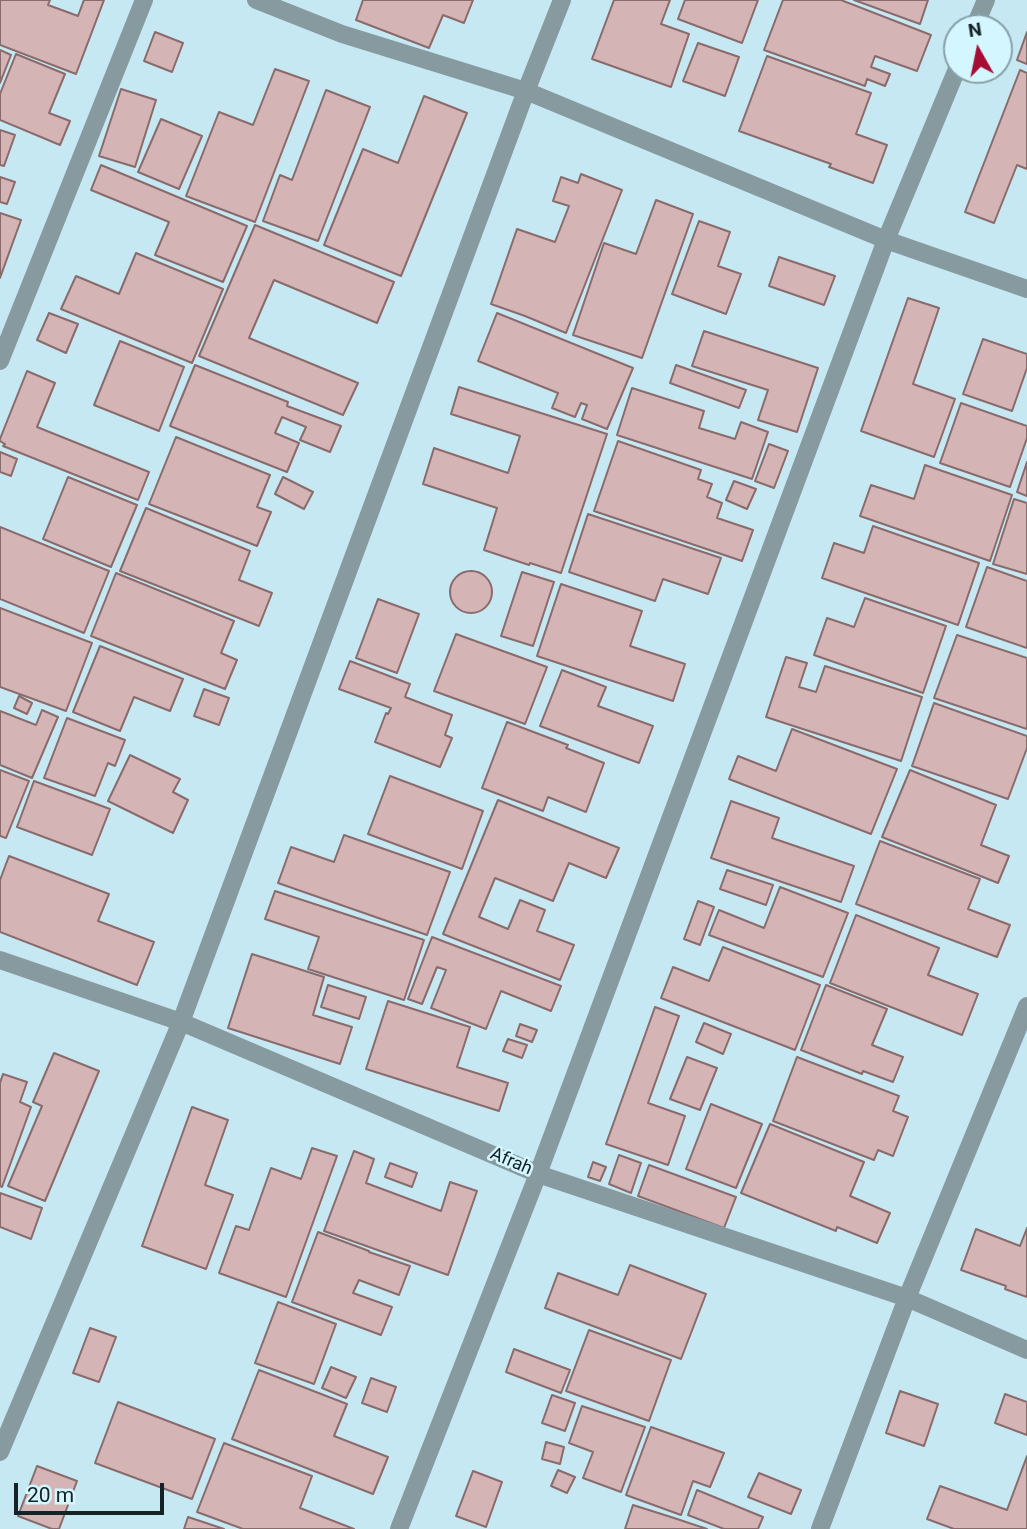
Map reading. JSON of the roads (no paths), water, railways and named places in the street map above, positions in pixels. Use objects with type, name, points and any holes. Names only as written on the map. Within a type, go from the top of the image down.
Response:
[{"type":"street","points":[[0,361],[144,0]]},
{"type":"street","points":[[256,0],[342,34],[526,91],[887,240],[1027,289]]},
{"type":"street","points":[[0,1452],[181,1022],[562,0]]},
{"type":"street","points":[[399,1529],[538,1174],[887,240],[951,84]]},
{"type":"street","name":"Afrah","points":[[0,960],[181,1022],[538,1174],[907,1298],[1027,1350]]},
{"type":"street","points":[[820,1529],[907,1298],[1027,1006]]}]
